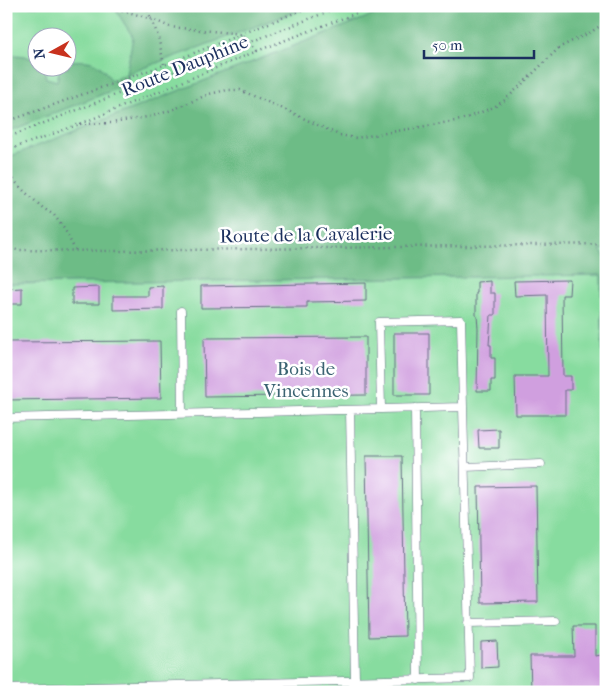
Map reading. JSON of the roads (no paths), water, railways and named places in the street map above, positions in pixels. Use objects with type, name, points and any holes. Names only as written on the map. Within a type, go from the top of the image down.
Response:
[{"type":"lane","points":[[181,311],[182,414]]},
{"type":"lane","points":[[6,689],[126,689],[470,678],[461,320],[380,322],[381,409]]},
{"type":"lane","points":[[6,418],[463,407]]},
{"type":"lane","points":[[415,408],[418,680]]},
{"type":"lane","points":[[350,410],[355,681]]},
{"type":"lane","points":[[465,467],[541,464]]},
{"type":"lane","points":[[468,623],[556,621]]},
{"type":"park label","name":"Bois de Vincennes","points":[[306,380]]}]
